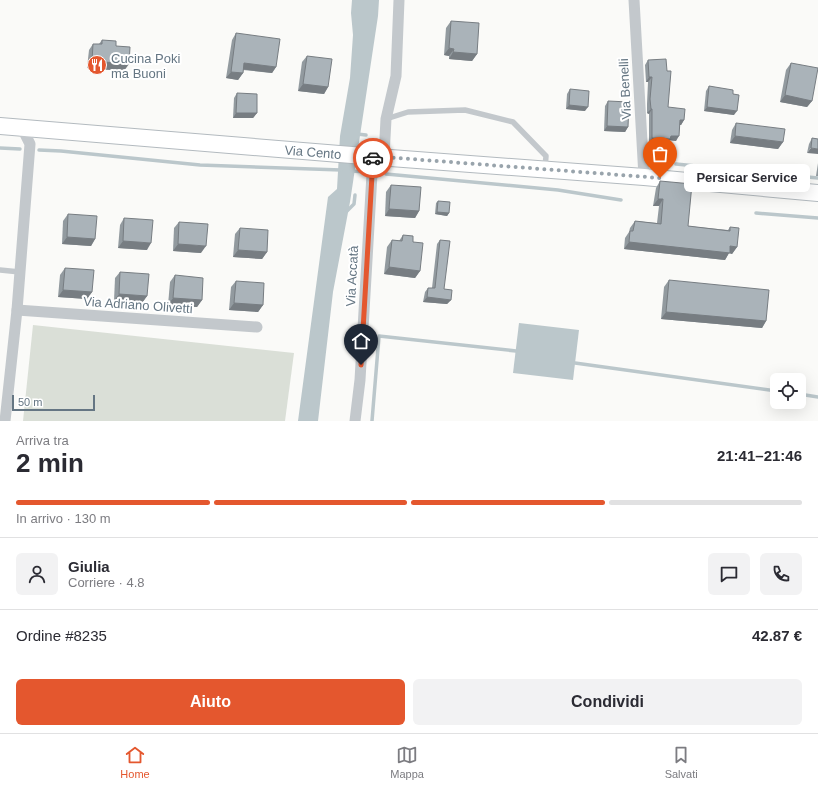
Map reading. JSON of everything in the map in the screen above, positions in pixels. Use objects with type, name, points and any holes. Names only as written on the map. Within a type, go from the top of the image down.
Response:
[{"type":"main road","name":"Via Cento","points":[[0,125],[329,154],[545,169],[818,193]]},
{"type":"street","name":"Via Accatà","points":[[355,421],[360,380],[374,157],[386,119],[396,76],[399,0]]},
{"type":"street","name":"Via Benelli","points":[[634,0],[644,177]]},
{"type":"street","points":[[6,421],[5,378],[17,310],[30,144],[22,128]]},
{"type":"street","name":"Via Adriano Olivetti","points":[[17,310],[257,327]]},
{"type":"lane","points":[[386,119],[408,112],[465,110],[513,122],[546,156],[545,169]]},
{"type":"lane","points":[[0,270],[20,272]]},
{"type":"shaded area","points":[[352,0],[379,0],[378,16],[350,202],[333,292],[318,421],[298,421],[328,197],[337,189],[340,136],[350,78],[353,35],[351,13]]},
{"type":"shaded area","points":[[519,323],[579,330],[573,380],[513,373]]},
{"type":"shaded area","points":[[33,325],[294,353],[285,421],[23,421]]},
{"type":"building","points":[[451,21],[479,23],[477,54],[453,52],[454,49],[449,48]]},
{"type":"building","points":[[236,33],[280,39],[276,67],[244,63],[243,73],[231,72]]},
{"type":"building","points":[[102,40],[116,41],[116,46],[130,47],[129,64],[92,61],[93,44],[102,44]]},
{"type":"building","points":[[307,56],[332,59],[328,87],[303,84]]},
{"type":"building","points":[[666,59],[667,71],[671,71],[668,107],[685,109],[684,120],[680,120],[679,136],[671,136],[670,139],[652,138],[652,109],[650,99],[652,77],[649,77],[648,60]]},
{"type":"building","points":[[791,63],[818,68],[812,101],[785,95]]},
{"type":"building","points":[[709,86],[733,90],[733,94],[739,95],[737,111],[707,107]]},
{"type":"building","points":[[570,89],[589,91],[588,107],[569,105]]},
{"type":"building","points":[[237,93],[257,94],[257,113],[236,113]]},
{"type":"building","points":[[608,101],[629,102],[628,127],[607,126]]},
{"type":"building","points":[[736,123],[785,129],[783,142],[735,136]]},
{"type":"building","points":[[812,138],[818,139],[818,149],[811,148]]},
{"type":"building","points":[[660,181],[692,184],[688,226],[730,231],[730,227],[739,228],[737,247],[730,246],[730,253],[629,242],[630,231],[633,231],[635,221],[661,224],[663,199],[658,199]]},
{"type":"building","points":[[391,185],[421,187],[419,211],[389,209]]},
{"type":"building","points":[[438,201],[450,202],[449,213],[437,212]]},
{"type":"building","points":[[68,214],[97,216],[95,239],[67,237]]},
{"type":"building","points":[[124,218],[153,220],[151,243],[123,241]]},
{"type":"building","points":[[179,222],[208,224],[206,246],[178,244]]},
{"type":"building","points":[[240,228],[268,230],[267,252],[238,250]]},
{"type":"building","points":[[403,235],[413,236],[413,242],[423,243],[420,271],[389,267],[392,240],[402,241]]},
{"type":"building","points":[[440,240],[450,241],[444,289],[452,290],[451,300],[427,297],[428,288],[435,288]]},
{"type":"building","points":[[65,268],[94,270],[92,292],[63,290]]},
{"type":"building","points":[[120,272],[149,274],[147,296],[119,294]]},
{"type":"building","points":[[175,275],[203,278],[202,300],[173,298]]},
{"type":"building","points":[[669,280],[769,290],[766,321],[666,312]]},
{"type":"building","points":[[236,281],[264,283],[263,305],[234,303]]},
{"type":"waterway","points":[[357,134],[366,135]]},
{"type":"waterway","points":[[0,148],[20,149]]},
{"type":"waterway","points":[[39,150],[200,165],[341,170]]},
{"type":"waterway","points":[[676,164],[818,178]]},
{"type":"waterway","points":[[351,171],[366,172]]},
{"type":"waterway","points":[[386,174],[558,190],[621,200]]},
{"type":"waterway","points":[[347,211],[354,204],[355,195]]},
{"type":"waterway","points":[[756,213],[818,218]]},
{"type":"waterway","points":[[372,421],[379,336],[516,351]]},
{"type":"waterway","points":[[575,363],[770,390]]},
{"type":"waterway","points":[[806,395],[818,397]]},
{"type":"way so far","points":[[373,158],[384,157],[660,178]]},
{"type":"place","name":"Cucina Poki ma Buoni","points":[[97,65]]},
{"type":"place","name":"Persicar Service","points":[[660,178]]},
{"type":"route","points":[[361,365],[373,158]]}]
